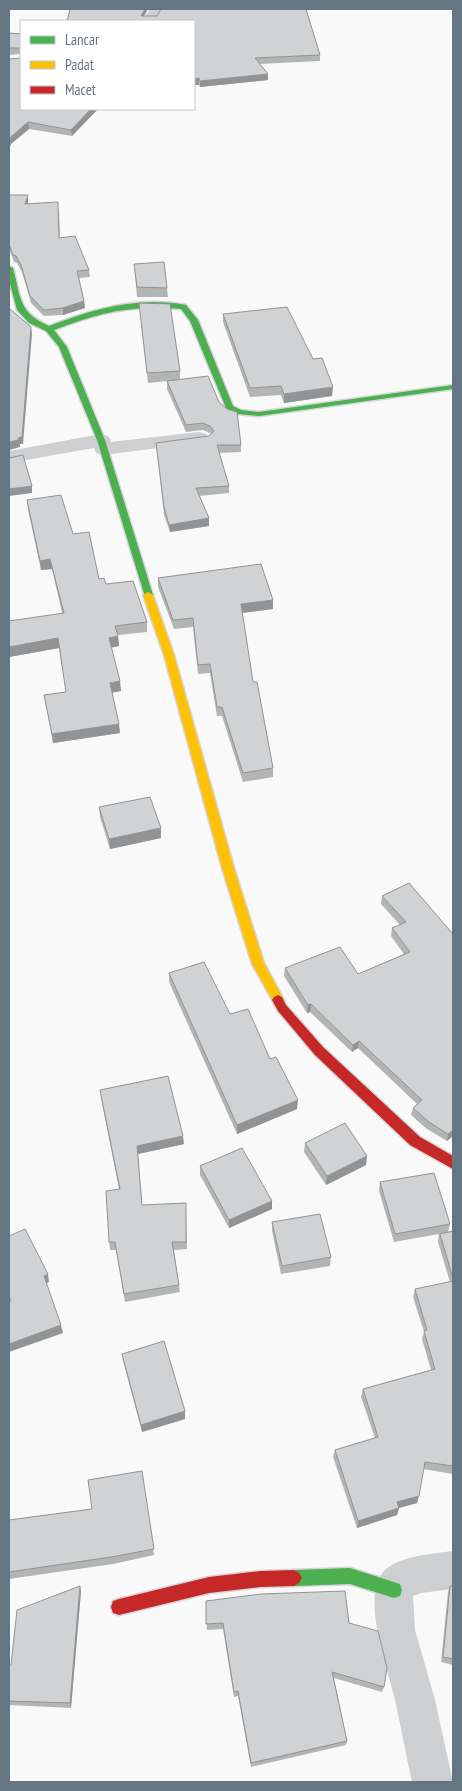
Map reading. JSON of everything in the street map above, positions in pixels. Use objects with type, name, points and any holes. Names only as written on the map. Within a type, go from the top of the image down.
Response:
[{"type":"street","points":[[150,20],[156,9]]},
{"type":"street","points":[[9,268],[20,310],[32,321],[49,329],[63,347],[102,444],[144,584],[169,654],[228,868],[258,964],[282,1008],[319,1051],[415,1141],[453,1163]]},
{"type":"street","points":[[49,329],[84,316],[120,306],[163,305],[183,307],[194,320],[230,408],[240,412],[259,414],[453,387]]},
{"type":"street","points":[[9,458],[102,444],[202,438]]},
{"type":"street","points":[[432,1782],[415,1700],[396,1630],[394,1590],[396,1585],[407,1577],[453,1570]]},
{"type":"street","points":[[119,1607],[209,1585],[260,1579],[350,1576],[394,1590]]},
{"type":"building","points":[[70,9],[145,9],[141,16],[157,16],[161,9],[306,9],[320,55],[255,58],[268,74],[200,81],[199,78],[195,79],[195,20],[67,20]]},
{"type":"building","points":[[9,33],[20,34],[20,48],[9,48]]},
{"type":"building","points":[[20,58],[20,110],[90,110],[71,130],[28,122],[9,140],[9,59]]},
{"type":"building","points":[[9,195],[28,195],[25,204],[58,202],[59,238],[75,236],[89,270],[77,271],[84,301],[63,308],[44,310],[30,296],[21,265],[16,256],[13,255],[9,244]]},
{"type":"building","points":[[164,262],[167,288],[137,287],[134,264]]},
{"type":"building","points":[[139,303],[170,304],[180,371],[147,373]]},
{"type":"building","points":[[287,307],[313,359],[322,358],[333,387],[284,394],[281,386],[250,388],[223,314]]},
{"type":"building","points":[[9,308],[31,327],[22,437],[18,438],[19,440],[9,442]]},
{"type":"building","points":[[208,376],[219,402],[227,409],[237,412],[241,445],[217,445],[229,486],[196,488],[209,518],[169,525],[164,507],[156,443],[209,436],[214,431],[210,426],[202,423],[186,425],[167,381]]},
{"type":"building","points":[[23,455],[32,486],[9,489],[9,458]]},
{"type":"building","points":[[61,495],[73,534],[89,532],[99,579],[104,578],[106,584],[133,581],[147,622],[115,626],[118,636],[109,638],[120,681],[110,683],[119,724],[52,734],[44,695],[66,692],[58,638],[9,647],[9,621],[64,613],[50,559],[40,561],[27,500]]},
{"type":"building","points":[[261,564],[273,600],[241,604],[253,682],[257,682],[273,768],[243,773],[222,707],[217,707],[210,664],[198,665],[193,618],[173,620],[158,578]]},
{"type":"building","points":[[150,797],[161,828],[109,839],[99,807]]},
{"type":"building","points":[[409,883],[453,933],[453,1130],[448,1134],[429,1122],[413,1108],[422,1100],[359,1041],[353,1045],[311,1004],[308,1005],[285,968],[340,947],[358,974],[410,952],[392,928],[406,922],[382,896]]},
{"type":"building","points":[[204,962],[230,1014],[248,1009],[270,1059],[276,1057],[298,1100],[237,1125],[169,973]]},
{"type":"building","points":[[168,1076],[183,1136],[137,1146],[142,1205],[186,1203],[186,1242],[172,1242],[179,1285],[124,1294],[115,1242],[109,1242],[106,1191],[120,1189],[100,1090]]},
{"type":"building","points":[[345,1123],[367,1156],[327,1176],[305,1143]]},
{"type":"building","points":[[242,1148],[272,1201],[229,1220],[200,1166]]},
{"type":"building","points":[[434,1173],[450,1224],[395,1234],[380,1182]]},
{"type":"building","points":[[320,1214],[331,1257],[282,1266],[272,1222]]},
{"type":"building","points":[[25,1229],[48,1274],[44,1276],[61,1325],[9,1344],[9,1302],[11,1301],[9,1296],[9,1236]]},
{"type":"building","points":[[453,1231],[453,1274],[452,1275],[440,1234]]},
{"type":"building","points":[[453,1281],[453,1466],[425,1462],[419,1496],[397,1502],[399,1508],[358,1521],[335,1450],[378,1437],[363,1389],[435,1369],[424,1331],[427,1330],[415,1289]]},
{"type":"building","points":[[164,1341],[185,1411],[141,1425],[122,1354]]},
{"type":"building","points":[[142,1471],[154,1549],[9,1572],[9,1520],[92,1509],[88,1480]]},
{"type":"building","points":[[80,1586],[70,1703],[9,1701],[9,1666],[11,1665],[17,1610]]},
{"type":"building","points":[[450,1586],[453,1586],[453,1659],[443,1657]]},
{"type":"building","points":[[345,1591],[349,1623],[378,1631],[387,1668],[384,1687],[332,1672],[347,1741],[251,1763],[238,1691],[234,1692],[223,1623],[206,1624],[206,1601],[261,1594]]},
{"type":"traffic: fast","points":[[9,268],[21,310],[32,321],[49,329],[63,347],[101,440],[148,595]]},
{"type":"traffic: fast","points":[[49,329],[99,311],[114,308],[145,305],[183,307],[194,320],[230,408],[240,412],[259,414],[453,387]]},
{"type":"traffic: fast","points":[[294,1578],[350,1576],[394,1590]]},
{"type":"traffic: slow","points":[[148,595],[169,655],[228,868],[258,964],[278,1000]]},
{"type":"traffic: jam","points":[[278,1000],[282,1008],[319,1051],[415,1141],[453,1163]]},
{"type":"traffic: jam","points":[[119,1607],[209,1585],[261,1579],[294,1578]]}]
